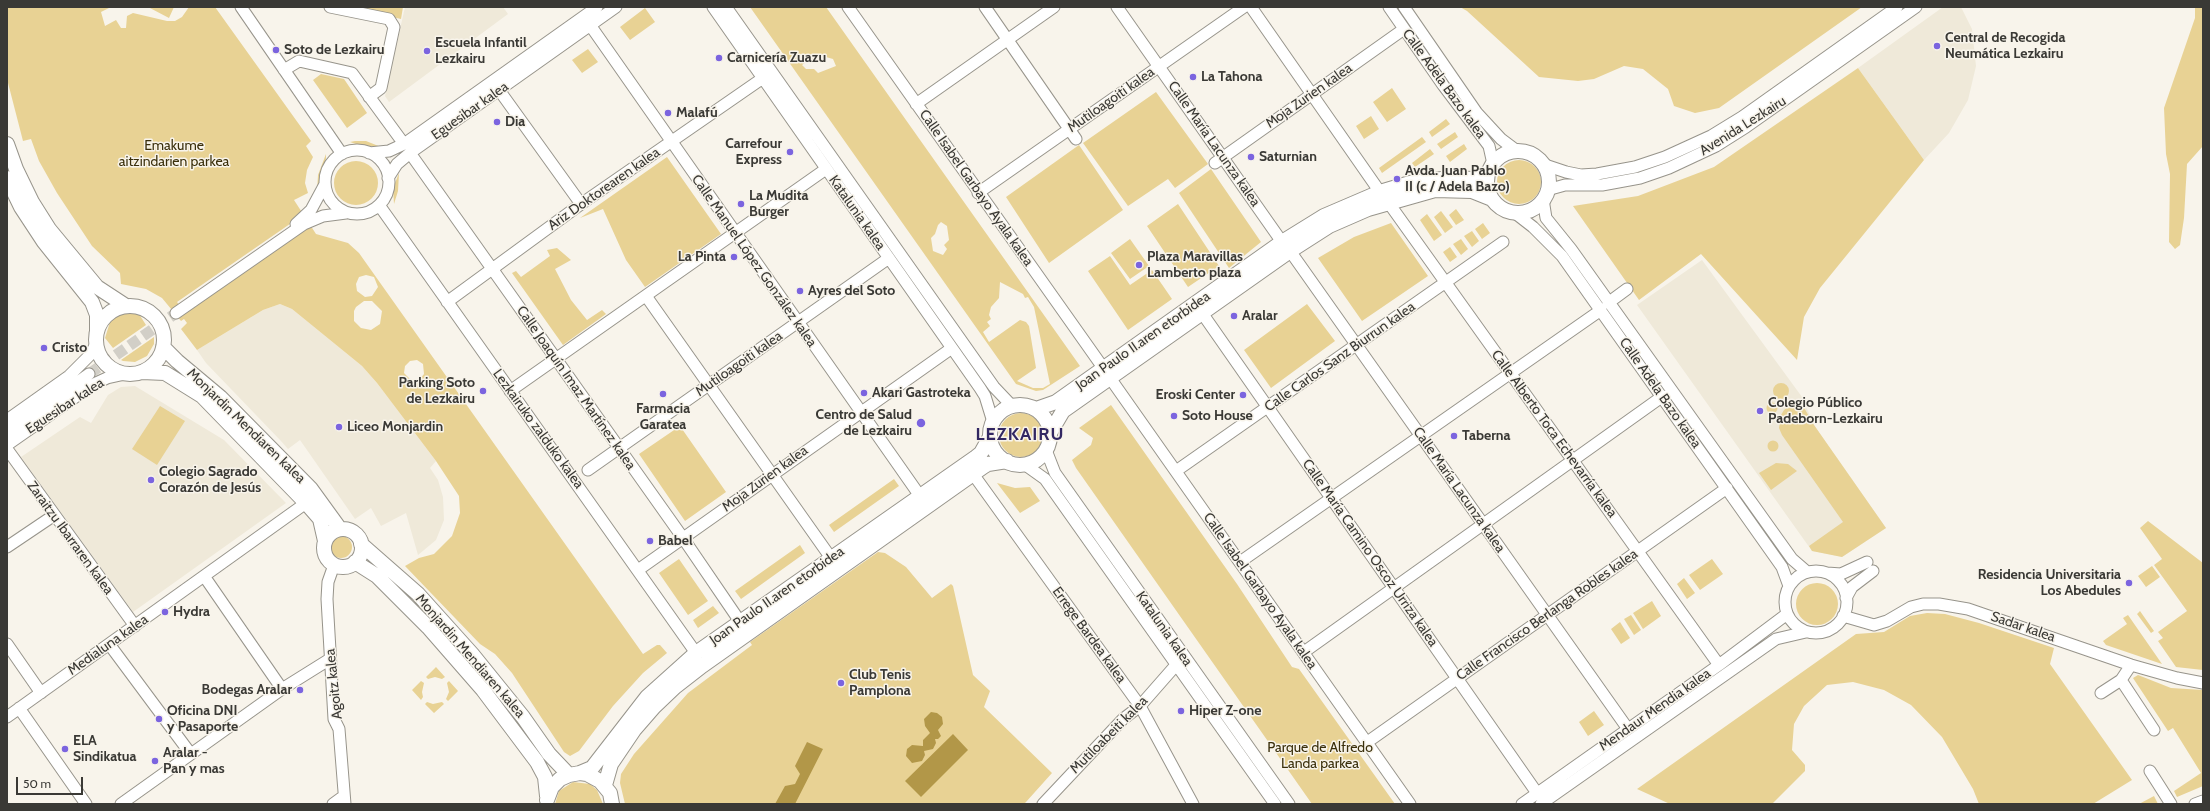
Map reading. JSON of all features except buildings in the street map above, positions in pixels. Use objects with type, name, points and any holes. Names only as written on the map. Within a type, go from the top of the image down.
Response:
[{"type":"main road","points":[[7,144],[22,182],[48,229],[97,287],[126,306],[140,307],[153,315],[161,327],[163,346],[156,362],[142,372],[125,374],[106,364],[99,354],[97,315],[92,302],[44,242],[21,207],[7,178]]},
{"type":"main road","points":[[1517,151],[1535,157],[1542,164],[1548,177],[1545,195],[1531,210],[1515,213],[1498,206],[1492,199],[1487,182],[1491,168],[1508,153],[1517,151]]},
{"type":"main road","name":"Joan Paulo II.aren etorbidea","points":[[1384,197],[1410,183],[1450,178],[1473,179],[1491,168]]},
{"type":"main road","name":"Joan Paulo II.aren etorbidea","points":[[1036,409],[1056,402],[1107,374],[1202,313],[1324,216],[1384,197],[1435,190],[1448,189],[1472,191],[1492,199]]},
{"type":"main road","name":"Joan Paulo II.aren etorbidea","points":[[1050,433],[1063,411],[1107,374],[1286,247]]},
{"type":"main road","points":[[97,337],[109,314],[126,306]]},
{"type":"main road","name":"Monjardin Mendiaren kalea","points":[[163,346],[177,361],[220,397],[311,489],[340,528],[352,531],[357,535],[362,544],[413,590],[472,654],[523,718],[549,754],[575,774]]},
{"type":"main road","name":"Monjardin Mendiaren kalea","points":[[142,372],[165,373],[202,396],[320,519],[325,541],[324,552],[329,561],[334,565]]},
{"type":"main road","points":[[1020,405],[1036,409],[1048,423],[1050,433],[1046,450],[1040,457],[1024,464],[1007,461],[996,451],[990,437],[993,422],[1001,412],[1012,406],[1020,405]]},
{"type":"main road","name":"Joan Paulo II.aren etorbidea","points":[[547,800],[552,787],[560,779],[592,768],[648,697],[696,653],[980,453],[990,437]]},
{"type":"main road","name":"Joan Paulo II.aren etorbidea","points":[[605,785],[611,764],[626,741],[654,707],[675,687],[702,666],[973,474],[988,464],[1007,461]]},
{"type":"main road","points":[[325,541],[331,532],[340,528]]},
{"type":"main road","points":[[334,565],[345,567],[355,562],[362,551],[362,544]]},
{"type":"main road","name":"Monjardin Mendiaren kalea","points":[[355,562],[382,581],[428,627],[483,690],[537,762],[545,777],[547,800]]},
{"type":"main road","points":[[575,774],[594,777],[605,785],[610,793],[612,804]]},
{"type":"street","points":[[241,7],[342,154]]},
{"type":"street","points":[[330,7],[389,19],[394,27],[381,88],[369,97]]},
{"type":"street","name":"Eguesibar kalea","points":[[369,153],[389,151],[404,144],[597,7]]},
{"type":"street","name":"Eguesibar kalea","points":[[388,178],[397,164],[410,153],[616,7]]},
{"type":"street","name":"Katalunia kalea","points":[[713,7],[985,396],[993,422]]},
{"type":"street","name":"Katalunia kalea","points":[[726,7],[971,356],[996,390],[1012,406]]},
{"type":"street","points":[[985,7],[1073,134]]},
{"type":"street","points":[[916,104],[1054,7]]},
{"type":"street","name":"Calle María Lacunza kalea","points":[[1117,7],[1159,66],[1218,160],[1286,247],[1357,345],[1628,730]]},
{"type":"street","name":"Mutiloagoiti kalea","points":[[978,193],[1073,134],[1159,66],[1244,7]]},
{"type":"street","name":"Calle Alberto Toca Echevarría kalea","points":[[1251,7],[1445,283],[1719,665]]},
{"type":"street","name":"Calle Adela Bazo kalea","points":[[1389,7],[1464,115],[1489,146],[1491,168]]},
{"type":"street","name":"Calle Adela Bazo kalea","points":[[1404,7],[1477,113],[1501,139],[1517,151]]},
{"type":"street","name":"Avenida Lezkairu","points":[[1542,164],[1581,175],[1597,174],[1635,167],[1665,157],[1711,136],[1742,117],[1897,7]]},
{"type":"street","name":"Avenida Lezkairu","points":[[1545,195],[1565,185],[1602,185],[1640,178],[1669,168],[1716,146],[1746,127],[1916,7]]},
{"type":"street","name":"Calle Isabel Garbayo Ayala kalea","points":[[854,9],[916,104],[978,193],[1304,652],[1410,804]]},
{"type":"street","name":"Calle Manuel López González kalea","points":[[590,25],[797,323],[920,496]]},
{"type":"street","name":"Moja Zurien kalea","points":[[1218,160],[1404,29]]},
{"type":"street","points":[[284,70],[299,61],[352,72],[404,144]]},
{"type":"street","name":"Ariz Doktorearen kalea","points":[[447,302],[581,204],[763,78]]},
{"type":"street","points":[[499,90],[581,204]]},
{"type":"street","points":[[360,151],[369,153],[382,163],[388,178],[386,193],[379,205],[364,214],[346,212],[323,216],[304,224],[174,312],[304,217],[311,210],[325,184],[329,167],[342,154],[360,151]]},
{"type":"street","name":"Calle Joaquín Imaz Martínez kalea","points":[[410,153],[683,538],[740,623]]},
{"type":"street","points":[[510,391],[826,169]]},
{"type":"street","points":[[325,184],[331,202],[346,212]]},
{"type":"street","name":"Calle Adela Bazo kalea","points":[[1545,195],[1546,218],[1663,396],[1782,567],[1789,586]]},
{"type":"street","name":"Lezkairuko zalduko kalea","points":[[379,205],[696,653]]},
{"type":"street","name":"Calle Adela Bazo kalea","points":[[1515,213],[1533,227],[1562,256],[1605,306],[1792,559],[1807,572]]},
{"type":"street","name":"Calle Carlos Sanz Biurrun kalea","points":[[1176,471],[1503,242]]},
{"type":"street","name":"Mutiloagoiti kalea","points":[[588,470],[889,258]]},
{"type":"street","points":[[1240,562],[1627,290]]},
{"type":"street","points":[[646,296],[831,558]]},
{"type":"street","name":"Calle María Camino Oscoz Urriza kalea","points":[[1202,313],[1332,497],[1456,679],[1537,793]]},
{"type":"street","name":"Eguesibar kalea","points":[[7,420],[69,376],[90,355],[97,337]]},
{"type":"street","name":"Moja Zurien kalea","points":[[638,570],[771,474],[952,348]]},
{"type":"street","name":"Eguesibar kalea","points":[[7,427],[88,372],[7,432]]},
{"type":"street","name":"Eguesibar kalea","points":[[7,450],[94,384],[107,378],[125,374]]},
{"type":"street","points":[[1304,652],[1663,396]]},
{"type":"street","name":"Zaraitzu Ibarraren kalea","points":[[7,450],[53,516],[134,626]]},
{"type":"street","name":"Katalunia kalea","points":[[1046,450],[1055,473],[1289,804]]},
{"type":"street","name":"Katalunia kalea","points":[[1024,464],[1045,479],[1275,804]]},
{"type":"street","name":"Errege Bardea kalea","points":[[973,474],[1140,706],[1188,802]]},
{"type":"street","name":"Calle Francisco Berlanga Robles kalea","points":[[1366,743],[1727,488]]},
{"type":"street","name":"Medialuna kalea","points":[[7,717],[306,503]]},
{"type":"street","points":[[7,547],[53,516]]},
{"type":"street","name":"Agoitz kalea","points":[[334,565],[328,582],[327,599],[334,719],[339,729],[345,800]]},
{"type":"street","points":[[1870,566],[1852,587],[1846,598],[1843,616],[1838,623],[1823,632],[1806,632],[1792,622],[1787,614],[1785,600],[1789,586],[1794,580],[1807,572],[1817,571],[1827,573],[1841,574],[1870,566]]},
{"type":"street","points":[[1827,573],[1840,583],[1846,598]]},
{"type":"street","points":[[204,576],[282,689]]},
{"type":"street","name":"Sadar kalea","points":[[1843,616],[1874,624],[1887,621],[1911,607],[1923,604],[1939,604],[1961,608],[2004,620],[2131,665],[2177,678],[2203,683]]},
{"type":"street","name":"Mendaur Mendia kalea","points":[[1522,804],[1719,665],[1787,614]]},
{"type":"street","name":"Mendaur Mendia kalea","points":[[1542,804],[1776,639],[1806,632]]},
{"type":"street","points":[[7,644],[41,693]]},
{"type":"street","points":[[109,644],[190,753]]},
{"type":"street","points":[[121,804],[190,753],[282,689],[330,659]]},
{"type":"street","name":"Mutiloabeiti kalea","points":[[1042,804],[1122,719],[1140,706],[1176,665]]},
{"type":"street","points":[[2101,693],[2121,680],[2131,665]]},
{"type":"street","points":[[2121,680],[2154,730]]},
{"type":"street","points":[[19,708],[86,804]]},
{"type":"street","points":[[2150,771],[2171,804]]},
{"type":"street","points":[[333,804],[345,800]]},
{"type":"street","points":[[2195,804],[2203,801]]},
{"type":"shaded area","name":"Escuela Infantil Lezkairu","points":[[405,7],[503,7],[508,14],[389,102],[385,96]]},
{"type":"shaded area","points":[[1943,7],[1961,7],[1972,29],[1976,66],[1968,100],[1949,133],[1924,160],[1858,68]]},
{"type":"shaded area","name":"Colegio Público Padeborn-Lezkairu","points":[[1702,260],[1802,397],[1814,425],[1886,528],[1842,557],[1812,551],[1637,305]]},
{"type":"shaded area","name":"Liceo Monjardin","points":[[280,304],[292,309],[362,366],[377,383],[436,461],[430,468],[438,480],[443,497],[444,520],[436,540],[418,555],[406,513],[381,526],[371,508],[355,519],[300,440],[288,449],[206,363],[197,350],[263,310]]},
{"type":"shaded area","name":"Colegio Sagrado Corazón de Jesús","points":[[135,386],[224,440],[286,503],[133,612],[21,457],[80,417],[91,423],[108,395],[121,387]]},
{"type":"shaded area","points":[[931,712],[937,713],[942,717],[943,724],[938,730],[941,736],[938,739],[935,739],[936,743],[933,749],[924,751],[925,755],[922,761],[912,763],[906,756],[907,749],[912,745],[923,746],[923,740],[930,733],[925,726],[924,719]]},
{"type":"shaded area","points":[[953,734],[968,750],[921,797],[905,781]]},
{"type":"shaded area","points":[[807,742],[823,749],[795,804],[775,804],[785,786],[795,784],[800,774],[795,766]]},
{"type":"green space","name":"Emakume aitzindarien parkea","points":[[7,7],[111,7],[101,12],[105,26],[116,20],[121,28],[126,28],[127,16],[133,13],[167,21],[175,21],[182,17],[189,7],[215,7],[311,141],[306,146],[313,157],[307,170],[305,183],[308,193],[294,200],[316,234],[348,243],[359,253],[643,654],[657,645],[660,645],[667,653],[643,673],[613,706],[579,751],[570,756],[564,752],[512,673],[495,654],[480,644],[405,566],[419,558],[434,554],[452,536],[460,513],[459,496],[436,461],[377,383],[362,366],[292,309],[280,304],[263,310],[197,350],[181,329],[187,323],[184,319],[181,321],[162,298],[146,289],[121,284],[120,273],[92,246],[57,193],[39,161],[31,139],[23,141],[7,79]],"holes":[[[300,217],[307,228],[184,311],[177,302]],[[366,275],[374,277],[378,287],[372,296],[365,297],[357,291],[356,284],[359,277]],[[364,301],[372,301],[382,311],[380,324],[371,330],[361,328],[354,321],[354,311],[356,307]],[[417,360],[423,364],[424,374],[420,379],[411,380],[404,373],[405,366],[410,361]]]},
{"type":"green space","points":[[148,7],[174,7],[169,18]]},
{"type":"green space","points":[[366,7],[403,7],[401,19],[366,11]]},
{"type":"green space","points":[[750,7],[826,7],[1080,366],[1043,390],[1036,391],[1016,384]],"holes":[[[819,55],[833,59],[836,66],[818,73],[814,69],[806,69],[802,65],[806,62],[805,57],[811,56],[812,59]],[[941,222],[947,226],[949,240],[944,245],[947,249],[943,255],[933,251],[931,238],[935,234],[938,225]],[[1000,282],[1023,294],[1025,298],[1028,297],[1034,307],[1050,384],[1043,388],[1033,388],[1017,381],[1036,368],[1029,326],[1026,322],[1020,320],[989,342],[983,332],[990,326],[987,322],[991,319],[989,315],[991,307],[999,298]]]},
{"type":"green space","points":[[1460,7],[1862,7],[1719,108],[1695,113],[1674,106],[1668,89],[1643,69],[1624,66],[1594,79],[1578,81],[1539,77],[1467,11]]},
{"type":"green space","points":[[2195,7],[2203,7],[2203,146],[2187,164],[2184,218],[2180,245],[2175,249],[2169,242],[2170,174],[2166,154],[2164,108],[2195,18]]},
{"type":"green space","points":[[645,8],[655,22],[630,40],[620,27]]},
{"type":"green space","points":[[588,49],[598,62],[582,73],[572,60]]},
{"type":"green space","points":[[1858,68],[1924,160],[1820,288],[1804,317],[1797,360],[1701,254],[1639,300],[1573,206],[1638,196],[1714,167]]},
{"type":"green space","points":[[321,74],[344,79],[367,113],[347,128],[313,80]]},
{"type":"green space","points":[[1392,88],[1406,109],[1387,122],[1373,102]]},
{"type":"green space","points":[[1156,92],[1208,164],[1175,188],[1168,179],[1128,206],[1083,143]]},
{"type":"green space","points":[[1371,116],[1379,129],[1364,139],[1356,126]]},
{"type":"green space","points":[[1446,119],[1450,124],[1432,137],[1429,132]]},
{"type":"green space","points":[[1455,132],[1458,137],[1441,149],[1437,144]]},
{"type":"green space","points":[[1422,137],[1426,142],[1382,173],[1379,168]]},
{"type":"green space","points":[[366,141],[381,147],[362,146],[350,142]]},
{"type":"green space","points":[[1464,144],[1467,149],[1450,162],[1446,156]]},
{"type":"green space","points":[[1079,145],[1123,210],[1049,263],[1006,197]]},
{"type":"green space","points":[[1430,149],[1434,154],[1415,167],[1412,163]]},
{"type":"green space","points":[[326,154],[326,159],[317,192],[318,175]]},
{"type":"green space","points":[[667,157],[721,234],[645,287],[626,260],[603,209],[580,218]]},
{"type":"green space","points":[[1519,160],[1531,164],[1537,170],[1541,182],[1537,194],[1531,200],[1519,204],[1507,200],[1501,194],[1497,182],[1501,170],[1507,164]]},
{"type":"green space","points":[[356,161],[368,165],[374,171],[378,183],[374,195],[368,201],[356,205],[344,201],[338,195],[334,183],[338,171],[344,165]]},
{"type":"green space","points":[[1211,169],[1261,242],[1229,268],[1179,193]]},
{"type":"green space","points":[[399,173],[398,191],[394,204],[393,188]]},
{"type":"green space","points":[[1178,204],[1219,266],[1188,287],[1147,226]]},
{"type":"green space","points":[[1456,209],[1464,220],[1456,225],[1449,215]]},
{"type":"green space","points":[[1441,211],[1453,227],[1445,233],[1434,217]]},
{"type":"green space","points":[[1427,214],[1442,235],[1434,241],[1420,220]]},
{"type":"green space","points":[[1391,223],[1428,276],[1362,321],[1318,258],[1354,237]]},
{"type":"green space","points":[[1483,223],[1490,233],[1482,239],[1475,229]]},
{"type":"green space","points":[[1472,231],[1479,241],[1472,247],[1464,236]]},
{"type":"green space","points":[[1130,239],[1149,266],[1130,279],[1111,253]]},
{"type":"green space","points":[[1461,239],[1468,249],[1461,255],[1453,244]]},
{"type":"green space","points":[[1450,247],[1457,257],[1450,262],[1443,252]]},
{"type":"green space","points":[[557,248],[571,260],[555,269],[571,300],[587,320],[602,310],[606,314],[563,345],[512,273],[516,271],[521,277],[550,256],[547,250]]},
{"type":"green space","points":[[1110,256],[1130,285],[1152,270],[1172,299],[1128,330],[1088,271]]},
{"type":"green space","points":[[1307,304],[1335,341],[1271,388],[1244,350]]},
{"type":"green space","points":[[132,312],[139,314],[146,325],[113,348],[105,338],[110,322],[117,315]]},
{"type":"green space","points":[[154,337],[154,344],[147,356],[135,362],[121,360]]},
{"type":"green space","points":[[1781,383],[1787,385],[1789,391],[1787,397],[1781,399],[1775,397],[1773,391],[1775,385]]},
{"type":"green space","points":[[1799,399],[1814,425],[1886,528],[1842,557],[1812,551],[1809,546],[1843,522],[1782,435],[1779,428],[1781,415],[1784,410]]},
{"type":"green space","points":[[1770,403],[1774,403],[1776,404],[1776,412],[1770,413],[1767,410],[1767,406]]},
{"type":"green space","name":"Parque de Alfredo Landa parkea","points":[[1111,405],[1237,584],[1292,667],[1299,669],[1395,804],[1312,804],[1076,468],[1072,460],[1091,445],[1093,438],[1079,428]]},
{"type":"green space","points":[[160,406],[185,421],[157,465],[132,449]]},
{"type":"green space","points":[[1021,413],[1033,417],[1039,423],[1043,435],[1039,447],[1033,453],[1021,457],[1009,453],[1003,447],[999,435],[1003,423],[1009,417]]},
{"type":"green space","points":[[680,426],[726,492],[685,521],[639,454]]},
{"type":"green space","points":[[1773,440],[1777,442],[1779,446],[1777,450],[1773,452],[1769,450],[1767,446],[1769,442]]},
{"type":"green space","points":[[1776,463],[1788,464],[1797,471],[1771,490],[1759,473]]},
{"type":"green space","points":[[894,479],[899,486],[834,532],[829,525]]},
{"type":"green space","points":[[997,483],[1015,488],[1030,487],[1040,501],[1020,513]]},
{"type":"green space","points":[[2148,521],[2203,563],[2203,670],[2176,667],[2158,641],[2163,638],[2158,632],[2187,611],[2154,565],[2162,559],[2140,528]]},
{"type":"green space","points":[[341,536],[349,539],[352,547],[349,555],[341,558],[333,555],[330,547],[333,539]]},
{"type":"green space","points":[[800,545],[805,553],[741,599],[735,591]]},
{"type":"green space","name":"Club Tenis Pamplona","points":[[878,552],[885,553],[906,567],[932,598],[951,584],[953,586],[973,675],[990,691],[984,707],[1052,773],[1024,804],[625,804],[620,783],[621,774],[634,754],[688,693],[752,645],[750,642]]},
{"type":"green space","points":[[679,559],[708,601],[688,615],[659,573]]},
{"type":"green space","points":[[1712,559],[1723,574],[1700,590],[1689,575]]},
{"type":"green space","points":[[2152,566],[2160,577],[2146,587],[2138,576]]},
{"type":"green space","points":[[1684,578],[1695,593],[1687,599],[1677,584]]},
{"type":"green space","points":[[1813,583],[1821,583],[1829,586],[1835,592],[1838,604],[1835,616],[1829,622],[1821,625],[1813,625],[1805,622],[1799,616],[1796,608],[1796,600],[1799,592],[1805,586]]},
{"type":"green space","points":[[1652,601],[1661,616],[1643,629],[1633,613]]},
{"type":"green space","points":[[713,606],[719,613],[698,628],[693,620]]},
{"type":"green space","points":[[2140,611],[2154,631],[2151,633],[2137,614]]},
{"type":"green space","points":[[1927,613],[1945,614],[1979,623],[2054,648],[2050,664],[2132,780],[2093,804],[1979,804],[1973,789],[1942,737],[1911,705],[1884,690],[1853,682],[1827,685],[1804,706],[1794,724],[1792,750],[1805,765],[1805,771],[1772,804],[1670,804],[1637,789],[1856,634],[1884,632],[1910,616]]},
{"type":"green space","points":[[1631,615],[1641,630],[1634,635],[1624,619]]},
{"type":"green space","points":[[2128,615],[2162,664],[2106,645],[2103,641],[2127,624],[2123,618]]},
{"type":"green space","points":[[1620,622],[1630,638],[1621,644],[1611,629]]},
{"type":"green space","points":[[436,667],[445,677],[442,679],[435,677],[428,679],[426,677]]},
{"type":"green space","points":[[2138,675],[2171,688],[2203,690],[2203,786],[2177,797],[2174,791],[2201,773],[2173,728],[2168,731],[2133,678]]},
{"type":"green space","points":[[421,681],[424,683],[422,692],[423,697],[421,700],[412,690]]},
{"type":"green space","points":[[449,681],[458,691],[448,701],[446,699],[449,692],[447,683]]},
{"type":"green space","points":[[427,702],[433,704],[442,702],[444,704],[434,713],[425,704]]},
{"type":"green space","points":[[1594,711],[1604,725],[1588,736],[1579,722]]},
{"type":"green space","points":[[573,782],[590,784],[597,790],[603,804],[555,804],[559,791]]},
{"type":"green space","points":[[2154,796],[2158,804],[2139,804]]},
{"type":"tunnel","points":[[89,374],[176,313]]},
{"type":"place","name":"Central de Recogida Neumática Lezkairu","points":[[1937,46]]},
{"type":"place","name":"Soto de Lezkairu","points":[[276,50]]},
{"type":"place","name":"Escuela Infantil Lezkairu","points":[[427,51]]},
{"type":"place","name":"Carnicería Zuazu","points":[[719,58]]},
{"type":"place","name":"La Tahona","points":[[1193,77]]},
{"type":"place","name":"Malafú","points":[[668,113]]},
{"type":"place","name":"Dia","points":[[497,122]]},
{"type":"place","name":"Carrefour Express","points":[[790,152]]},
{"type":"place","name":"Saturnian","points":[[1251,157]]},
{"type":"place","name":"Avda. Juan Pablo II (c / Adela Bazo)","points":[[1397,179]]},
{"type":"place","name":"La Mudita Burger","points":[[741,204]]},
{"type":"place","name":"La Pinta","points":[[734,257]]},
{"type":"place","name":"Plaza Maravillas Lamberto plaza","points":[[1139,265]]},
{"type":"place","name":"Ayres del Soto","points":[[800,291]]},
{"type":"place","name":"Aralar","points":[[1234,316]]},
{"type":"place","name":"Cristo","points":[[44,348]]},
{"type":"place","name":"Parking Soto de Lezkairu","points":[[483,391]]},
{"type":"place","name":"Akari Gastroteka","points":[[864,393]]},
{"type":"place","name":"Farmacia Garatea","points":[[663,394]]},
{"type":"place","name":"Eroski Center","points":[[1243,395]]},
{"type":"place","name":"Colegio Público Padeborn-Lezkairu","points":[[1760,411]]},
{"type":"place","name":"Soto House","points":[[1174,416]]},
{"type":"place","name":"Centro de Salud de Lezkairu","points":[[921,423]]},
{"type":"place","name":"Liceo Monjardin","points":[[339,427]]},
{"type":"place","name":"Taberna","points":[[1454,436]]},
{"type":"place","name":"Colegio Sagrado Corazón de Jesús","points":[[151,480]]},
{"type":"place","name":"Babel","points":[[650,541]]},
{"type":"place","name":"Residencia Universitaria Los Abedules","points":[[2129,583]]},
{"type":"place","name":"Hydra","points":[[165,612]]},
{"type":"place","name":"Club Tenis Pamplona","points":[[841,683]]},
{"type":"place","name":"Bodegas Aralar","points":[[300,690]]},
{"type":"place","name":"Hiper Z-one","points":[[1181,711]]},
{"type":"place","name":"Oficina DNI y Pasaporte","points":[[159,719]]},
{"type":"place","name":"ELA Sindikatua","points":[[65,749]]},
{"type":"place","name":"Aralar - Pan y mas","points":[[155,761]]},
{"type":"district","name":"LEZKAIRU","points":[[1020,435]]}]
